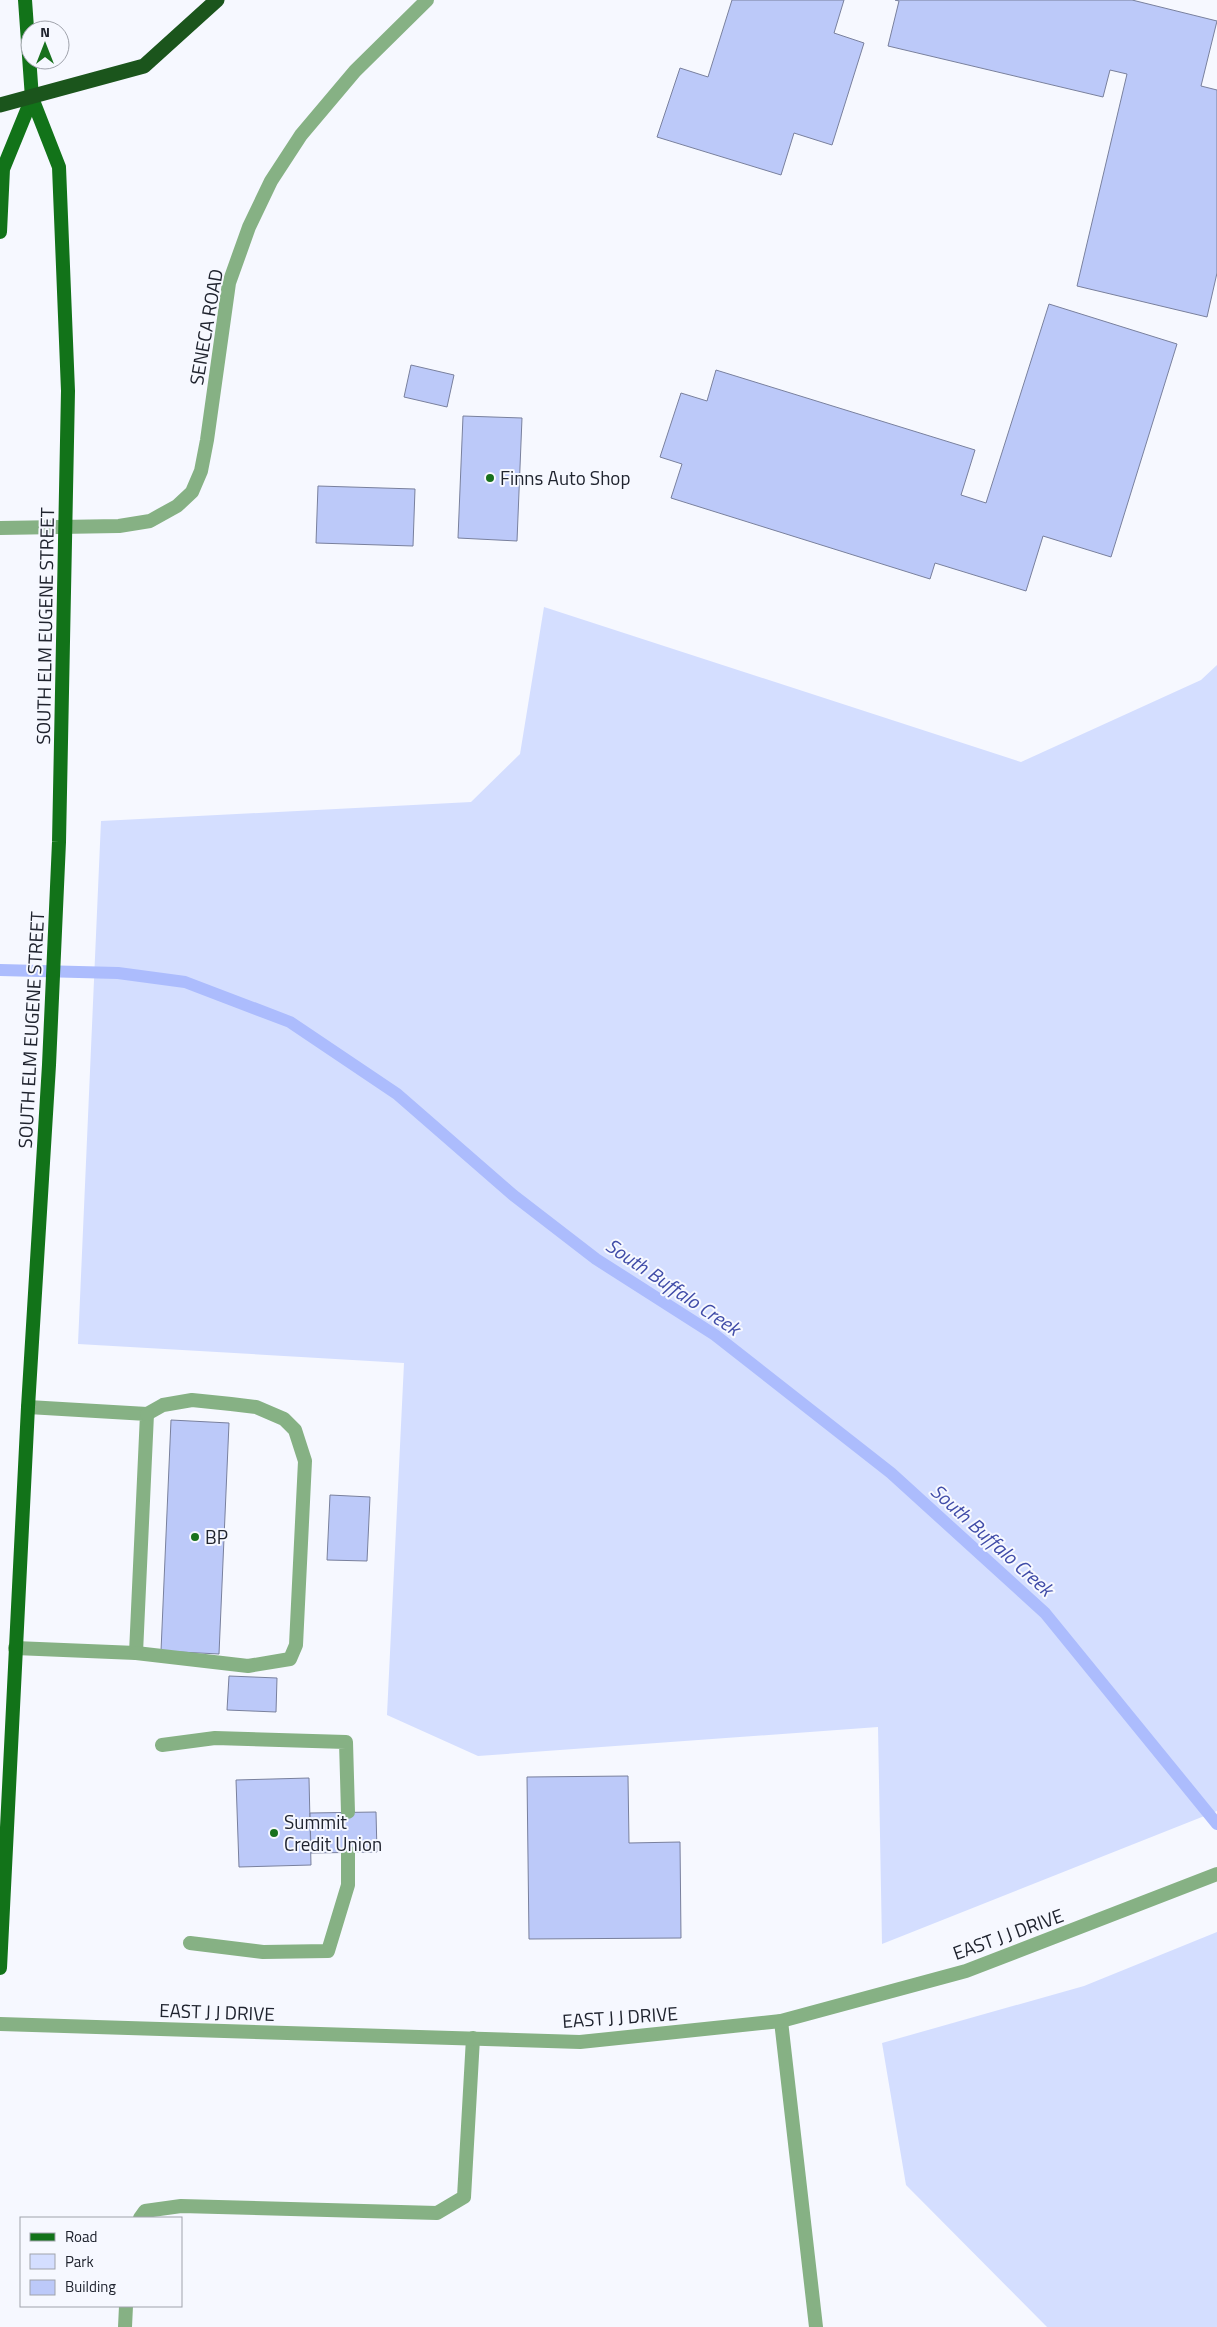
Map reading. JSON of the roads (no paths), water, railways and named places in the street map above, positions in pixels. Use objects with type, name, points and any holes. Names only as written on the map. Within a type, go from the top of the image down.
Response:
[{"type":"highway","points":[[0,105],[32,98],[144,66],[217,0]]},
{"type":"main road","name":"SOUTH ELM EUGENE STREET","points":[[0,1968],[15,1648],[49,1065],[59,842],[68,391],[59,167],[32,98],[26,0]]},
{"type":"main road","name":"SOUTH ELM EUGENE STREET","points":[[0,232],[3,169],[32,98]]},
{"type":"street","name":"SENECA ROAD","points":[[0,528],[118,526],[150,520],[177,506],[192,492],[201,471],[207,440],[230,283],[249,227],[271,181],[300,135],[355,71],[427,0]]},
{"type":"street","points":[[15,1648],[136,1652],[248,1666],[290,1658],[296,1645],[305,1461],[295,1430],[284,1419],[256,1407],[192,1400],[163,1405],[147,1414],[28,1407]]},
{"type":"street","points":[[136,1652],[147,1414]]},
{"type":"street","points":[[162,1745],[215,1738],[346,1742],[348,1812]]},
{"type":"street","points":[[190,1943],[263,1952],[328,1952],[348,1884],[348,1852]]},
{"type":"street","name":"EAST J J DRIVE","points":[[0,2024],[580,2042],[781,2021],[966,1971],[1217,1874]]},
{"type":"street","points":[[781,2021],[816,2327]]},
{"type":"street","points":[[141,2217],[145,2211],[181,2206],[437,2213],[464,2197],[473,2038]]},
{"type":"street","points":[[125,2327],[126,2307]]},
{"type":"waterway","name":"South Buffalo Creek","points":[[0,970],[118,973],[185,982],[290,1022],[397,1094],[513,1195],[596,1259],[715,1335],[891,1473],[1045,1613],[1217,1824]]},
{"type":"place","name":"Finns Auto Shop","points":[[490,478]]},
{"type":"place","name":"BP","points":[[195,1537]]},
{"type":"place","name":"Summit Credit Union","points":[[274,1833]]}]
